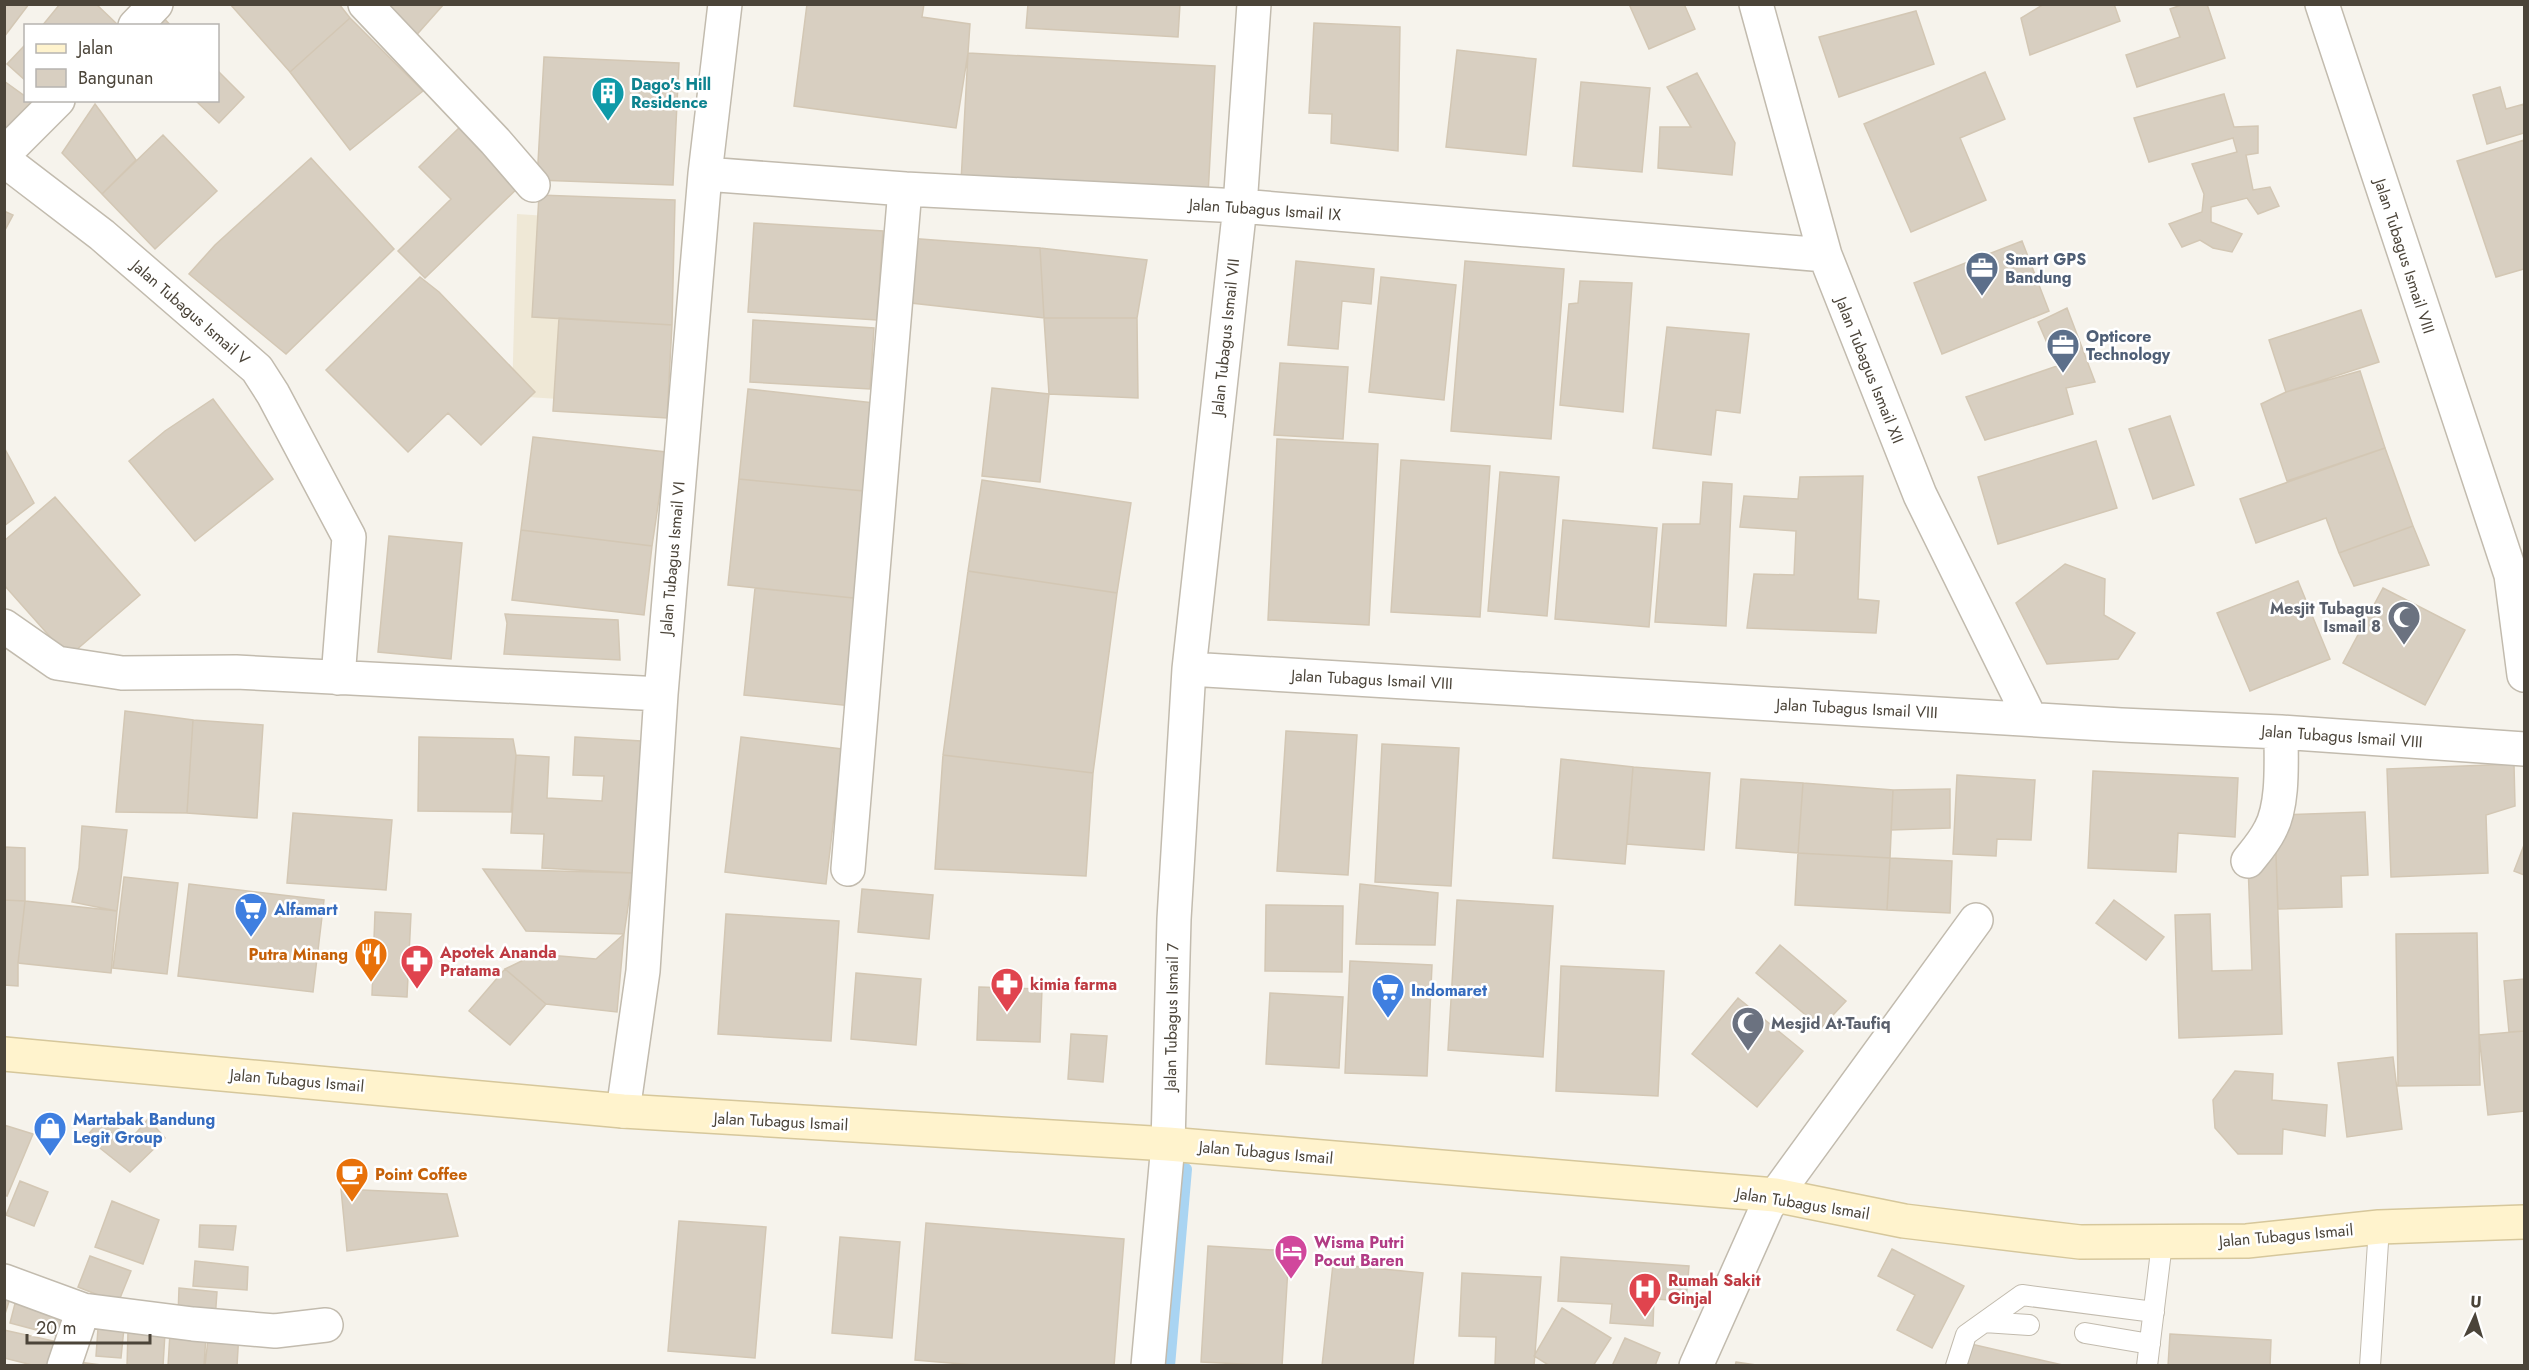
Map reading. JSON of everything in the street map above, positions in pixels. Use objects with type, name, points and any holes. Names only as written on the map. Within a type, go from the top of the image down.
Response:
[{"type":"main road","name":"Jalan Tubagus Ismail","points":[[4,1054],[623,1111],[1168,1144],[1775,1195],[1904,1221],[2080,1242],[2247,1241],[2379,1227],[2524,1222]]},
{"type":"street","points":[[137,24],[156,4]]},
{"type":"street","points":[[365,4],[495,141],[533,185]]},
{"type":"street","name":"Jalan Tubagus Ismail VI","points":[[623,1111],[643,971],[661,694],[705,174],[725,4]]},
{"type":"street","name":"Jalan Tubagus Ismail VII","points":[[1189,669],[1240,206],[1254,4]]},
{"type":"street","name":"Jalan Tubagus Ismail XII","points":[[1756,4],[1825,255],[1920,495],[2030,718]]},
{"type":"street","name":"Jalan Tubagus Ismail VIII","points":[[2322,4],[2518,573],[2524,675]]},
{"type":"street","points":[[4,154],[56,102]]},
{"type":"street","name":"Jalan Tubagus Ismail V","points":[[4,160],[102,235],[257,369],[273,394],[349,537],[338,678]]},
{"type":"street","name":"Jalan Tubagus Ismail IX","points":[[705,174],[905,189],[1240,206],[1825,255]]},
{"type":"street","points":[[848,869],[905,189]]},
{"type":"street","points":[[4,626],[57,663],[122,673],[236,672],[661,694]]},
{"type":"street","name":"Jalan Tubagus Ismail VIII","points":[[1189,669],[2121,725],[2281,732],[2524,749]]},
{"type":"street","name":"Jalan Tubagus Ismail 7","points":[[1148,1365],[1168,1144],[1173,920],[1189,669]]},
{"type":"street","points":[[2248,861],[2264,842],[2276,816],[2281,768],[2281,732]]},
{"type":"street","points":[[1696,1365],[1767,1207],[1976,920]]},
{"type":"street","points":[[4,1281],[83,1310],[193,1324],[275,1331],[326,1326]]},
{"type":"street","points":[[64,1365],[83,1310]]},
{"type":"lane","points":[[2370,1365],[2379,1227]]},
{"type":"lane","points":[[2147,1365],[2162,1243]]},
{"type":"lane","points":[[1956,1365],[1966,1335],[2022,1295],[2154,1312]]},
{"type":"lane","points":[[1984,1322],[2029,1325]]},
{"type":"lane","points":[[2085,1333],[2150,1344]]},
{"type":"shaded area","points":[[517,214],[654,223],[651,405],[512,396]]},
{"type":"building","points":[[4,4],[29,4],[4,37]]},
{"type":"building","points":[[60,4],[96,4],[117,24],[44,24]]},
{"type":"building","points":[[230,4],[339,4],[350,18],[290,72]]},
{"type":"building","points":[[375,4],[444,4],[413,39]]},
{"type":"building","points":[[807,4],[924,4],[922,17],[970,24],[968,53],[956,128],[794,106]]},
{"type":"building","points":[[1028,4],[1180,4],[1178,37],[1026,28]]},
{"type":"building","points":[[1629,4],[1684,4],[1695,29],[1649,49]]},
{"type":"building","points":[[2044,4],[2114,4],[2120,21],[2030,55],[2021,18]]},
{"type":"building","points":[[2184,4],[2207,4],[2225,58],[2137,87],[2126,55],[2180,37],[2170,9]]},
{"type":"building","points":[[1916,11],[1934,64],[1839,97],[1819,37]]},
{"type":"building","points":[[163,17],[169,24],[156,24]]},
{"type":"building","points":[[350,18],[423,91],[350,150],[290,72]]},
{"type":"building","points":[[1314,23],[1400,27],[1398,151],[1331,143],[1332,114],[1309,113]]},
{"type":"building","points":[[24,46],[24,79],[7,64]]},
{"type":"building","points":[[1457,50],[1536,59],[1526,155],[1446,147]]},
{"type":"building","points":[[968,53],[1215,66],[1208,195],[961,182]]},
{"type":"building","name":"Dago's Hill Residence","points":[[544,57],[679,63],[673,185],[537,180]]},
{"type":"building","points":[[219,72],[244,97],[219,123],[197,102],[219,102]]},
{"type":"building","points":[[1985,72],[2005,119],[1960,138],[1986,200],[1911,232],[1864,124]]},
{"type":"building","points":[[1697,73],[1735,143],[1732,175],[1658,168],[1660,127],[1691,127],[1667,87]]},
{"type":"building","points":[[4,81],[24,96],[24,102],[33,102],[38,106],[4,146]]},
{"type":"building","points":[[1581,82],[1650,88],[1642,172],[1573,166]]},
{"type":"building","points":[[2500,87],[2506,109],[2524,104],[2524,133],[2487,144],[2473,95]]},
{"type":"building","points":[[2224,94],[2234,127],[2258,126],[2258,153],[2246,155],[2253,190],[2270,187],[2279,206],[2258,214],[2247,198],[2211,207],[2211,222],[2242,234],[2232,252],[2213,248],[2200,240],[2182,247],[2169,224],[2202,212],[2204,194],[2192,164],[2237,152],[2233,138],[2149,162],[2134,118]]},
{"type":"building","points":[[95,104],[136,160],[102,194],[62,153]]},
{"type":"building","points":[[465,122],[524,182],[425,278],[398,251],[451,199],[419,167]]},
{"type":"building","points":[[163,135],[217,191],[155,249],[102,194]]},
{"type":"building","points":[[2524,140],[2524,269],[2496,277],[2457,161]]},
{"type":"building","points":[[311,158],[394,249],[286,354],[189,274],[215,245]]},
{"type":"building","points":[[539,195],[675,200],[672,325],[532,317]]},
{"type":"building","points":[[4,211],[13,215],[4,232]]},
{"type":"building","points":[[754,223],[883,231],[877,320],[748,312]]},
{"type":"building","points":[[907,238],[1040,248],[1044,318],[902,302]]},
{"type":"building","name":"Smart GPS Bandung","points":[[2022,241],[2049,311],[1942,354],[1914,283]]},
{"type":"building","points":[[1040,248],[1147,260],[1137,318],[1044,318]]},
{"type":"building","points":[[1296,261],[1374,269],[1371,304],[1342,301],[1338,349],[1288,345]]},
{"type":"building","points":[[1465,261],[1564,269],[1551,439],[1451,431]]},
{"type":"building","points":[[420,277],[439,292],[535,392],[481,445],[448,413],[408,452],[326,370]]},
{"type":"building","points":[[1381,277],[1456,285],[1444,400],[1369,392]]},
{"type":"building","points":[[1580,281],[1632,283],[1623,412],[1560,405],[1569,304],[1578,303]]},
{"type":"building","name":"Opticore Technology","points":[[2067,308],[2095,382],[2066,388],[2073,414],[1985,440],[1966,397],[2057,366],[2038,322]]},
{"type":"building","points":[[2361,310],[2379,362],[2286,392],[2269,340]]},
{"type":"building","points":[[559,318],[672,325],[667,418],[553,411]]},
{"type":"building","points":[[1044,318],[1137,318],[1138,398],[1049,394]]},
{"type":"building","points":[[753,320],[874,328],[870,389],[750,382]]},
{"type":"building","points":[[1667,327],[1749,334],[1740,413],[1716,410],[1711,455],[1653,448]]},
{"type":"building","points":[[1280,363],[1348,367],[1343,439],[1274,435]]},
{"type":"building","points":[[2360,371],[2385,448],[2287,481],[2261,404],[2286,392]]},
{"type":"building","points":[[992,388],[1049,394],[1040,482],[982,476]]},
{"type":"building","points":[[748,389],[883,404],[874,492],[739,479]]},
{"type":"building","points":[[213,399],[273,479],[195,541],[129,461],[165,431]]},
{"type":"building","points":[[2170,416],[2194,485],[2153,499],[2129,429]]},
{"type":"building","points":[[533,437],[666,452],[652,546],[521,530]]},
{"type":"building","points":[[1277,439],[1378,444],[1369,625],[1268,620]]},
{"type":"building","points":[[2096,441],[2117,508],[1998,544],[1978,477]]},
{"type":"building","points":[[2385,448],[2413,526],[2339,553],[2326,518],[2256,543],[2240,499]]},
{"type":"building","points":[[6,451],[34,503],[4,526],[4,455]]},
{"type":"building","points":[[1401,460],[1490,466],[1480,617],[1391,612]]},
{"type":"building","points":[[1500,472],[1559,477],[1547,616],[1488,611]]},
{"type":"building","points":[[1863,476],[1858,599],[1879,601],[1876,633],[1747,628],[1754,574],[1794,575],[1796,531],[1740,527],[1744,496],[1798,499],[1800,477]]},
{"type":"building","points":[[739,479],[874,492],[863,599],[728,585]]},
{"type":"building","points":[[982,480],[1131,503],[1117,593],[968,571]]},
{"type":"building","points":[[1703,482],[1732,484],[1726,626],[1655,622],[1663,524],[1700,524]]},
{"type":"building","points":[[55,497],[140,595],[68,657],[4,585],[4,541]]},
{"type":"building","points":[[1563,520],[1657,528],[1649,627],[1555,619]]},
{"type":"building","points":[[2413,526],[2429,565],[2354,586],[2339,553]]},
{"type":"building","points":[[521,530],[652,546],[644,615],[512,600]]},
{"type":"building","points":[[389,536],[462,543],[451,659],[378,652]]},
{"type":"building","points":[[2065,564],[2105,579],[2104,615],[2135,633],[2118,659],[2047,664],[2016,603]]},
{"type":"building","points":[[968,571],[1117,593],[1093,773],[943,755]]},
{"type":"building","points":[[2298,581],[2330,659],[2250,691],[2217,613]]},
{"type":"building","points":[[755,588],[863,599],[852,706],[744,695]]},
{"type":"building","name":"Mesjit Tubagus Ismail 8","points":[[2383,588],[2465,630],[2425,705],[2343,663]]},
{"type":"building","points":[[505,614],[618,620],[620,660],[504,654],[507,623]]},
{"type":"building","points":[[125,711],[193,720],[187,813],[116,812]]},
{"type":"building","points":[[193,720],[263,725],[257,818],[187,813]]},
{"type":"building","points":[[1286,731],[1357,735],[1348,875],[1277,871]]},
{"type":"building","points":[[419,737],[513,739],[516,755],[511,812],[418,811]]},
{"type":"building","points":[[575,737],[641,741],[633,873],[542,868],[544,834],[511,833],[516,755],[549,757],[547,798],[602,801],[604,776],[573,775]]},
{"type":"building","points":[[741,737],[842,749],[826,884],[725,872]]},
{"type":"building","points":[[1382,744],[1459,748],[1451,886],[1375,882]]},
{"type":"building","points":[[943,755],[1093,773],[1086,876],[935,869]]},
{"type":"building","points":[[1561,759],[1633,767],[1625,864],[1553,858]]},
{"type":"building","points":[[2514,764],[2515,806],[2486,815],[2488,873],[2391,877],[2387,769]]},
{"type":"building","points":[[1633,767],[1710,773],[1704,850],[1627,844]]},
{"type":"building","points":[[2093,771],[2238,778],[2235,837],[2178,833],[2176,872],[2088,868]]},
{"type":"building","points":[[1957,775],[2035,780],[2031,840],[1997,839],[1996,856],[1953,854]]},
{"type":"building","points":[[1741,779],[1803,783],[1798,853],[1736,848]]},
{"type":"building","points":[[1803,783],[1893,790],[1890,858],[1798,853]]},
{"type":"building","points":[[1950,789],[1950,828],[1891,830],[1893,790]]},
{"type":"building","points":[[2365,812],[2368,875],[2341,876],[2342,907],[2278,909],[2277,815]]},
{"type":"building","points":[[293,813],[392,820],[386,890],[287,883]]},
{"type":"building","points":[[82,826],[127,830],[117,911],[72,902],[79,868]]},
{"type":"building","points":[[2524,845],[2524,875],[2514,871]]},
{"type":"building","points":[[4,847],[25,848],[25,901],[4,900]]},
{"type":"building","points":[[1798,853],[1890,858],[1887,910],[1795,905]]},
{"type":"building","points":[[2257,855],[2276,855],[2282,1034],[2179,1038],[2175,915],[2210,914],[2212,971],[2252,970],[2248,864]]},
{"type":"building","points":[[1890,858],[1952,861],[1950,913],[1887,910]]},
{"type":"building","points":[[483,869],[633,873],[624,934],[526,931]]},
{"type":"building","points":[[124,877],[178,883],[167,974],[113,968]]},
{"type":"building","name":"Alfamart","points":[[189,884],[324,900],[313,992],[178,976]]},
{"type":"building","points":[[1360,884],[1438,893],[1435,945],[1356,944]]},
{"type":"building","points":[[862,889],[933,895],[929,939],[858,932]]},
{"type":"building","points":[[4,900],[25,901],[18,963],[18,986],[4,985]]},
{"type":"building","points":[[1457,900],[1553,906],[1543,1057],[1448,1050]]},
{"type":"building","points":[[2114,900],[2164,937],[2146,960],[2096,923]]},
{"type":"building","points":[[25,901],[117,911],[111,973],[18,963]]},
{"type":"building","points":[[1266,905],[1343,906],[1342,972],[1265,971]]},
{"type":"building","points":[[375,912],[411,914],[407,997],[372,995]]},
{"type":"building","points":[[726,914],[839,921],[831,1041],[718,1034]]},
{"type":"building","points":[[2477,933],[2480,1085],[2398,1086],[2396,934]]},
{"type":"building","points":[[624,934],[617,1012],[546,1004],[505,969],[536,954],[596,959]]},
{"type":"building","points":[[1780,945],[1846,1001],[1821,1028],[1756,973]]},
{"type":"building","name":"Indomaret","points":[[1350,961],[1432,965],[1427,1076],[1345,1073]]},
{"type":"building","points":[[1561,966],[1664,971],[1658,1096],[1556,1091]]},
{"type":"building","points":[[505,969],[546,1004],[510,1045],[469,1011]]},
{"type":"building","points":[[856,973],[921,979],[916,1045],[851,1039]]},
{"type":"building","points":[[2524,979],[2524,1031],[2509,1032],[2504,981]]},
{"type":"building","points":[[979,987],[1042,989],[1040,1042],[977,1040]]},
{"type":"building","points":[[1270,993],[1343,997],[1339,1068],[1266,1064]]},
{"type":"building","name":"Mesjid At-Taufiq","points":[[1738,998],[1803,1051],[1757,1107],[1692,1054]]},
{"type":"building","points":[[2524,1031],[2524,1111],[2488,1115],[2479,1035]]},
{"type":"building","points":[[1071,1034],[1107,1036],[1103,1082],[1068,1079]]},
{"type":"building","points":[[2393,1057],[2402,1129],[2347,1137],[2338,1063]]},
{"type":"building","points":[[2235,1071],[2273,1074],[2272,1100],[2327,1105],[2325,1136],[2283,1129],[2282,1154],[2238,1154],[2215,1128],[2213,1100]]},
{"type":"building","points":[[104,1116],[131,1139],[148,1119],[165,1138],[130,1172],[86,1137]]},
{"type":"building","points":[[4,1125],[33,1134],[7,1196],[4,1194]]},
{"type":"building","points":[[20,1181],[48,1192],[34,1226],[6,1215]]},
{"type":"building","points":[[341,1189],[447,1194],[458,1236],[347,1251]]},
{"type":"building","points":[[112,1201],[159,1220],[143,1264],[95,1247]]},
{"type":"building","points":[[679,1221],[766,1227],[755,1358],[668,1351]]},
{"type":"building","points":[[926,1223],[1124,1239],[1114,1366],[986,1366],[915,1360]]},
{"type":"building","points":[[200,1225],[236,1226],[233,1250],[199,1247]]},
{"type":"building","points":[[840,1237],[900,1242],[892,1338],[832,1333]]},
{"type":"building","points":[[1208,1246],[1289,1251],[1282,1366],[1201,1362]]},
{"type":"building","points":[[1892,1249],[1964,1286],[1932,1348],[1897,1330],[1915,1295],[1878,1276]]},
{"type":"building","points":[[90,1256],[131,1271],[118,1303],[78,1287]]},
{"type":"building","points":[[1561,1257],[1689,1266],[1686,1301],[1654,1299],[1653,1326],[1610,1323],[1612,1304],[1558,1301]]},
{"type":"building","points":[[195,1261],[248,1267],[247,1290],[193,1286]]},
{"type":"building","points":[[1333,1264],[1423,1273],[1413,1366],[1322,1366]]},
{"type":"building","points":[[1462,1273],[1541,1277],[1534,1366],[1495,1366],[1496,1337],[1459,1336]]},
{"type":"building","points":[[179,1288],[217,1292],[215,1320],[178,1316]]},
{"type":"building","points":[[4,1290],[12,1292],[4,1317]]},
{"type":"building","points":[[18,1292],[71,1306],[63,1337],[10,1323]]},
{"type":"building","points":[[1562,1308],[1611,1338],[1593,1366],[1550,1366],[1534,1356]]},
{"type":"building","points":[[99,1315],[125,1318],[121,1358],[96,1356]]},
{"type":"building","points":[[4,1330],[58,1342],[53,1366],[36,1366],[4,1358]]},
{"type":"building","points":[[209,1330],[239,1332],[237,1366],[205,1366]]},
{"type":"building","points":[[128,1332],[165,1333],[163,1366],[127,1366]]},
{"type":"building","points":[[170,1333],[206,1336],[204,1366],[168,1366]]},
{"type":"building","points":[[2170,1334],[2271,1340],[2270,1366],[2168,1366]]},
{"type":"building","points":[[1625,1338],[1660,1353],[1655,1366],[1612,1366]]},
{"type":"building","points":[[1971,1344],[2067,1366],[1967,1366]]},
{"type":"building","points":[[70,1361],[101,1365],[101,1366],[70,1366]]},
{"type":"building","points":[[1736,1362],[1763,1366],[1735,1366]]},
{"type":"waterway","points":[[1169,1366],[1186,1169]]},
{"type":"place","name":"Dago's Hill Residence","points":[[608,122]]},
{"type":"place","name":"Smart GPS Bandung","points":[[1982,297]]},
{"type":"place","name":"Opticore Technology","points":[[2063,374]]},
{"type":"place","name":"Mesjit Tubagus Ismail 8","points":[[2404,646]]},
{"type":"place","name":"Alfamart","points":[[251,938]]},
{"type":"place","name":"Putra Minang","points":[[371,983]]},
{"type":"place","name":"Apotek Ananda Pratama","points":[[417,990]]},
{"type":"place","name":"kimia farma","points":[[1007,1013]]},
{"type":"place","name":"Indomaret","points":[[1388,1019]]},
{"type":"place","name":"Mesjid At-Taufiq","points":[[1748,1052]]},
{"type":"place","name":"Martabak Bandung Legit Group","points":[[50,1157]]},
{"type":"place","name":"Point Coffee","points":[[352,1203]]},
{"type":"place","name":"Wisma Putri Pocut Baren","points":[[1291,1280]]},
{"type":"place","name":"Rumah Sakit Ginjal","points":[[1645,1318]]}]
